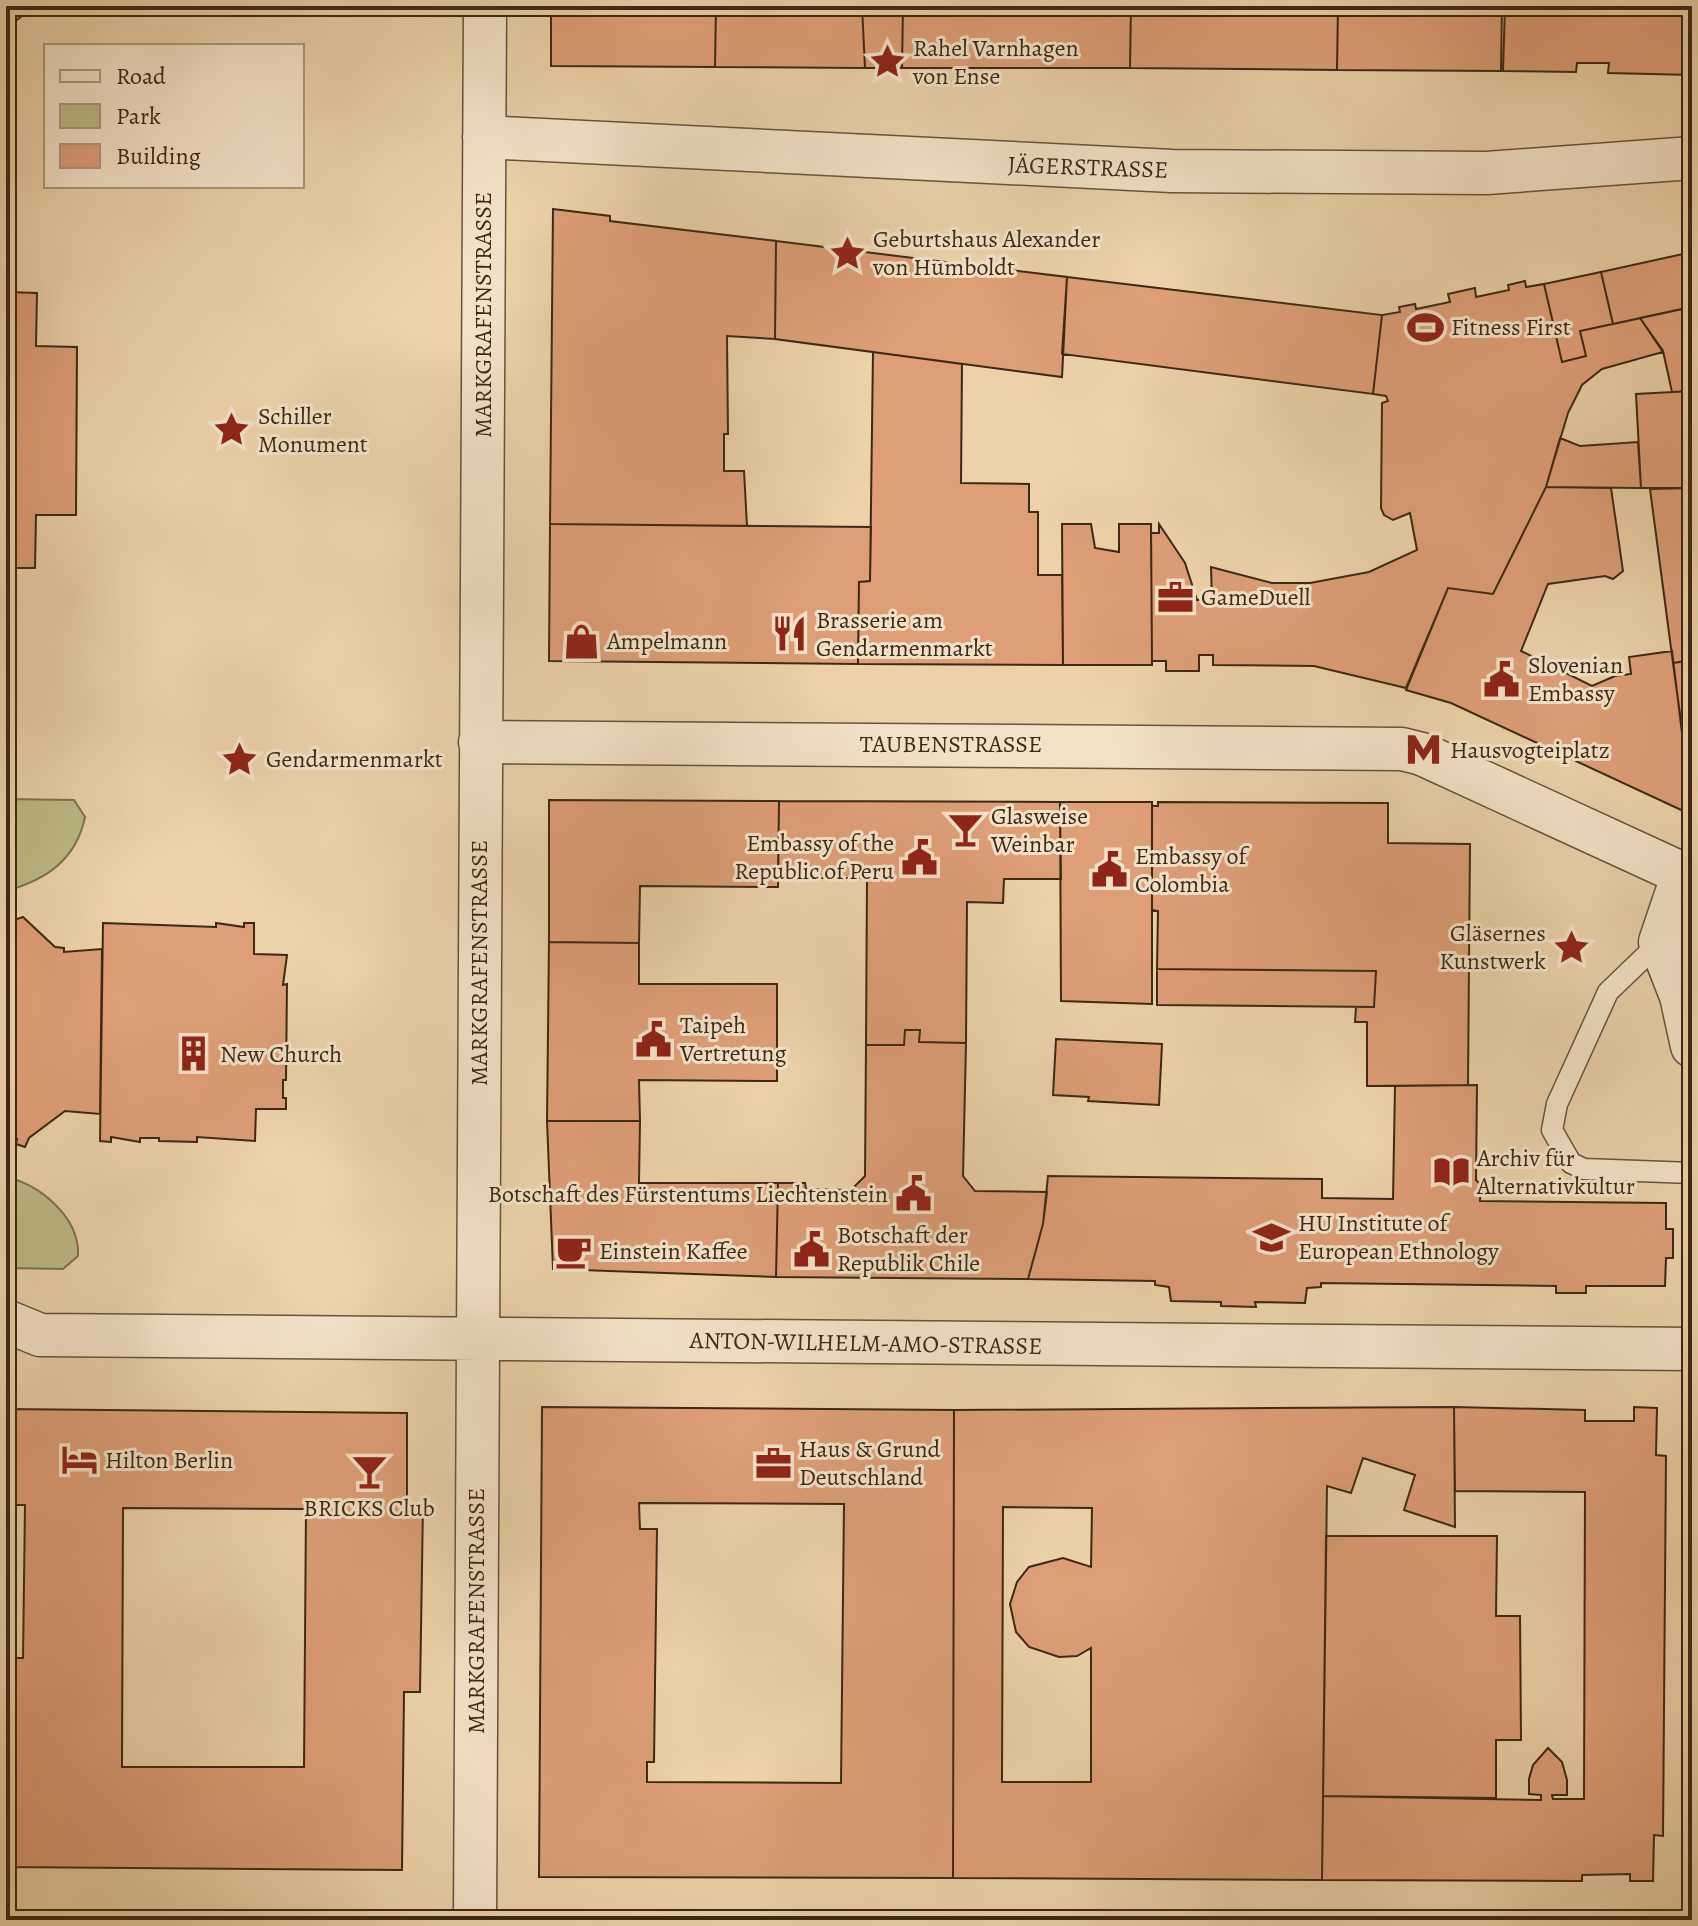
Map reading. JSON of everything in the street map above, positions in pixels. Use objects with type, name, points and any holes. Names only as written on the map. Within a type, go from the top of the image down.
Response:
[{"type":"street","name":"MARKGRAFENSTRASSE","points":[[475,1920],[485,6]]},
{"type":"street","name":"JÄGERSTRASSE","points":[[484,137],[1172,171],[1487,173],[1692,158]]},
{"type":"street","name":"TAUBENSTRASSE","points":[[480,742],[1381,747],[1422,754],[1688,873]]},
{"type":"street","points":[[1688,873],[1660,942],[1681,996],[1692,1046]]},
{"type":"street","name":"ANTON-WILHELM-AMO-STRASSE","points":[[17,1335],[1692,1349]]},
{"type":"lane","points":[[1660,942],[1608,992],[1557,1104],[1552,1130],[1571,1163],[1584,1169],[1692,1173]]},
{"type":"green space","points":[[6,799],[74,800],[85,817],[74,845],[57,866],[34,881],[6,891]]},
{"type":"green space","points":[[6,1177],[45,1195],[65,1216],[73,1229],[78,1256],[63,1269],[6,1268]]},
{"type":"building","points":[[6,6],[35,6],[13,23],[12,33],[6,32]]},
{"type":"building","points":[[103,6],[256,6],[256,13],[245,13],[245,10],[227,10],[226,14],[217,13],[217,10],[198,10],[198,13],[113,9],[113,13],[103,13]]},
{"type":"building","points":[[551,6],[716,6],[715,67],[551,66]]},
{"type":"building","points":[[716,6],[862,6],[865,68],[715,67]]},
{"type":"building","points":[[862,6],[903,6],[902,68],[865,68]]},
{"type":"building","points":[[903,6],[1131,6],[1130,68],[902,68]]},
{"type":"building","points":[[1131,6],[1338,6],[1337,70],[1130,68]]},
{"type":"building","points":[[1338,6],[1502,6],[1501,71],[1337,70]]},
{"type":"building","points":[[1505,6],[1692,6],[1692,75],[1608,73],[1609,63],[1577,63],[1576,72],[1503,71]]},
{"type":"building","points":[[553,209],[610,216],[610,221],[776,241],[775,339],[727,336],[728,434],[724,434],[724,471],[744,471],[747,526],[550,524]]},
{"type":"building","points":[[776,241],[1067,277],[1062,377],[775,339]]},
{"type":"building","points":[[1692,252],[1692,307],[1613,324],[1601,272]]},
{"type":"building","points":[[1601,272],[1613,324],[1580,331],[1586,356],[1562,362],[1544,284]]},
{"type":"building","points":[[1067,277],[1382,315],[1373,394],[1062,354]]},
{"type":"building","points":[[1525,281],[1526,287],[1544,284],[1562,362],[1586,356],[1580,331],[1640,318],[1663,352],[1602,369],[1582,385],[1568,413],[1546,487],[1493,594],[1448,588],[1406,688],[1314,666],[1213,665],[1213,655],[1199,655],[1199,671],[1166,671],[1166,661],[1152,661],[1151,533],[1159,533],[1159,524],[1185,563],[1197,600],[1212,600],[1211,567],[1272,583],[1310,583],[1369,572],[1417,550],[1410,513],[1393,520],[1384,515],[1381,508],[1382,403],[1388,401],[1386,396],[1373,394],[1382,315],[1400,312],[1399,307],[1415,304],[1416,309],[1450,302],[1448,294],[1475,288],[1476,297],[1509,290],[1508,285]]},
{"type":"building","points":[[6,292],[37,293],[36,346],[77,347],[76,515],[36,515],[35,568],[6,568]]},
{"type":"building","points":[[1691,307],[1692,391],[1672,392],[1663,351],[1640,318]]},
{"type":"building","points":[[873,352],[962,364],[961,483],[1029,484],[1029,512],[1038,512],[1038,575],[1062,575],[1063,665],[858,664],[859,582],[870,581]]},
{"type":"building","points":[[1692,391],[1692,488],[1641,488],[1636,394]]},
{"type":"building","points":[[1560,438],[1580,446],[1638,442],[1641,488],[1546,487]]},
{"type":"building","points":[[1546,487],[1611,488],[1623,571],[1613,579],[1605,576],[1548,584],[1521,651],[1592,686],[1615,676],[1631,674],[1629,657],[1672,651],[1692,815],[1451,703],[1406,690],[1448,588],[1493,594]]},
{"type":"building","points":[[1692,488],[1692,660],[1673,663],[1650,489]]},
{"type":"building","points":[[550,524],[871,527],[870,581],[859,582],[858,664],[549,661]]},
{"type":"building","points":[[1062,524],[1091,524],[1095,548],[1119,552],[1119,524],[1151,524],[1152,665],[1063,665]]},
{"type":"building","points":[[1692,660],[1692,803],[1673,663]]},
{"type":"building","points":[[549,800],[779,801],[778,887],[640,886],[639,943],[549,942]]},
{"type":"building","points":[[779,801],[1060,802],[1061,879],[1004,879],[1003,903],[967,902],[966,1043],[919,1042],[920,1030],[905,1030],[904,1045],[866,1045],[867,878],[778,878]]},
{"type":"building","points":[[1060,802],[1152,802],[1152,1004],[1061,1001]]},
{"type":"building","points":[[1158,802],[1388,803],[1388,843],[1470,844],[1468,1085],[1367,1086],[1367,1022],[1355,1022],[1356,1007],[1374,1007],[1376,971],[1157,969],[1158,911],[1152,910],[1152,806],[1158,806]]},
{"type":"building","points":[[23,917],[55,947],[64,948],[64,952],[102,949],[100,1114],[65,1111],[29,1138],[25,1147],[16,1144],[17,1139],[6,1137],[6,926],[16,924],[14,920]]},
{"type":"building","name":"New Church","points":[[103,923],[216,927],[216,923],[244,927],[244,923],[254,923],[254,954],[287,955],[283,985],[287,984],[286,1080],[283,1080],[286,1109],[256,1109],[255,1141],[197,1137],[197,1142],[140,1138],[140,1142],[111,1137],[111,1142],[100,1141]]},
{"type":"building","points":[[549,942],[639,943],[639,984],[777,984],[777,1081],[639,1080],[640,1121],[547,1121]]},
{"type":"building","points":[[1157,969],[1376,971],[1374,1007],[1157,1005]]},
{"type":"building","points":[[905,1030],[920,1030],[919,1042],[966,1043],[963,1176],[975,1191],[1047,1192],[1043,1224],[1028,1279],[776,1277],[778,1183],[805,1183],[806,1189],[851,1190],[865,1176],[866,1045],[904,1045]]},
{"type":"building","points":[[1056,1039],[1162,1044],[1159,1105],[1088,1101],[1089,1097],[1053,1095]]},
{"type":"building","points":[[1477,1085],[1476,1180],[1481,1185],[1480,1201],[1666,1203],[1666,1229],[1673,1229],[1673,1258],[1666,1258],[1665,1286],[1586,1286],[1586,1293],[1556,1293],[1556,1286],[1321,1283],[1321,1287],[1307,1288],[1305,1303],[1255,1302],[1256,1307],[1221,1306],[1221,1302],[1171,1301],[1169,1287],[1155,1285],[1155,1281],[1028,1279],[1043,1224],[1048,1176],[1322,1179],[1322,1198],[1393,1199],[1395,1086]]},
{"type":"building","points":[[547,1121],[640,1121],[639,1183],[778,1183],[776,1277],[553,1269]]},
{"type":"building","points":[[542,1407],[954,1410],[953,1878],[539,1877]],"holes":[[[639,1503],[844,1504],[841,1783],[647,1782],[647,1762],[654,1762],[657,1529],[640,1529]]]},
{"type":"building","points":[[1454,1407],[1455,1527],[1404,1510],[1415,1475],[1363,1458],[1351,1493],[1327,1486],[1322,1880],[953,1878],[954,1410]],"holes":[[[1003,1507],[1092,1508],[1091,1567],[1063,1558],[1029,1567],[1017,1582],[1010,1604],[1016,1632],[1029,1647],[1059,1657],[1077,1656],[1091,1648],[1091,1782],[1002,1782]]]},
{"type":"building","points":[[1454,1407],[1585,1410],[1585,1421],[1634,1421],[1634,1407],[1657,1408],[1656,1455],[1666,1456],[1663,1836],[1654,1835],[1653,1881],[1630,1881],[1630,1874],[1582,1875],[1582,1881],[1322,1880],[1323,1796],[1541,1800],[1541,1795],[1529,1794],[1529,1779],[1533,1765],[1548,1748],[1562,1762],[1567,1780],[1567,1795],[1552,1795],[1553,1799],[1584,1799],[1585,1492],[1455,1491]]},
{"type":"building","points":[[6,1409],[407,1413],[407,1504],[423,1505],[420,1692],[404,1692],[402,1870],[6,1867],[6,1658],[23,1658],[25,1505],[6,1505]],"holes":[[[123,1508],[306,1509],[304,1767],[122,1767]]]},
{"type":"building","points":[[1326,1536],[1497,1536],[1496,1616],[1520,1616],[1521,1740],[1496,1740],[1496,1798],[1323,1796]]},
{"type":"place","name":"Rahel Varnhagen von Ense","points":[[887,62]]},
{"type":"place","name":"Geburtshaus Alexander von Humboldt","points":[[847,253]]},
{"type":"place","name":"Fitness First","points":[[1425,327]]},
{"type":"place","name":"Schiller Monument","points":[[232,430]]},
{"type":"place","name":"GameDuell","points":[[1175,597]]},
{"type":"place","name":"Brasserie am Gendarmenmarkt","points":[[790,634]]},
{"type":"place","name":"Ampelmann","points":[[581,641]]},
{"type":"place","name":"Slovenian Embassy","points":[[1502,679]]},
{"type":"place","name":"Hausvogteiplatz","points":[[1424,750]]},
{"type":"place","name":"Gendarmenmarkt","points":[[240,759]]},
{"type":"place","name":"Glasweise Weinbar","points":[[965,830]]},
{"type":"place","name":"Embassy of the Republic of Peru","points":[[920,857]]},
{"type":"place","name":"Embassy of Colombia","points":[[1109,870]]},
{"type":"place","name":"Gläsernes Kunstwerk","points":[[1572,947]]},
{"type":"place","name":"Taipeh Vertretung","points":[[654,1039]]},
{"type":"place","name":"New Church","points":[[194,1054]]},
{"type":"place","name":"Archiv für Alternativkultur","points":[[1451,1172]]},
{"type":"place","name":"Botschaft des Fürstentums Liechtenstein","points":[[914,1194]]},
{"type":"place","name":"HU Institute of European Ethnology","points":[[1272,1237]]},
{"type":"place","name":"Botschaft der Republik Chile","points":[[811,1249]]},
{"type":"place","name":"Einstein Kaffee","points":[[573,1251]]},
{"type":"place","name":"Hilton Berlin","points":[[79,1460]]},
{"type":"place","name":"Haus & Grund Deutschland","points":[[773,1463]]},
{"type":"place","name":"BRICKS Club","points":[[369,1471]]}]
